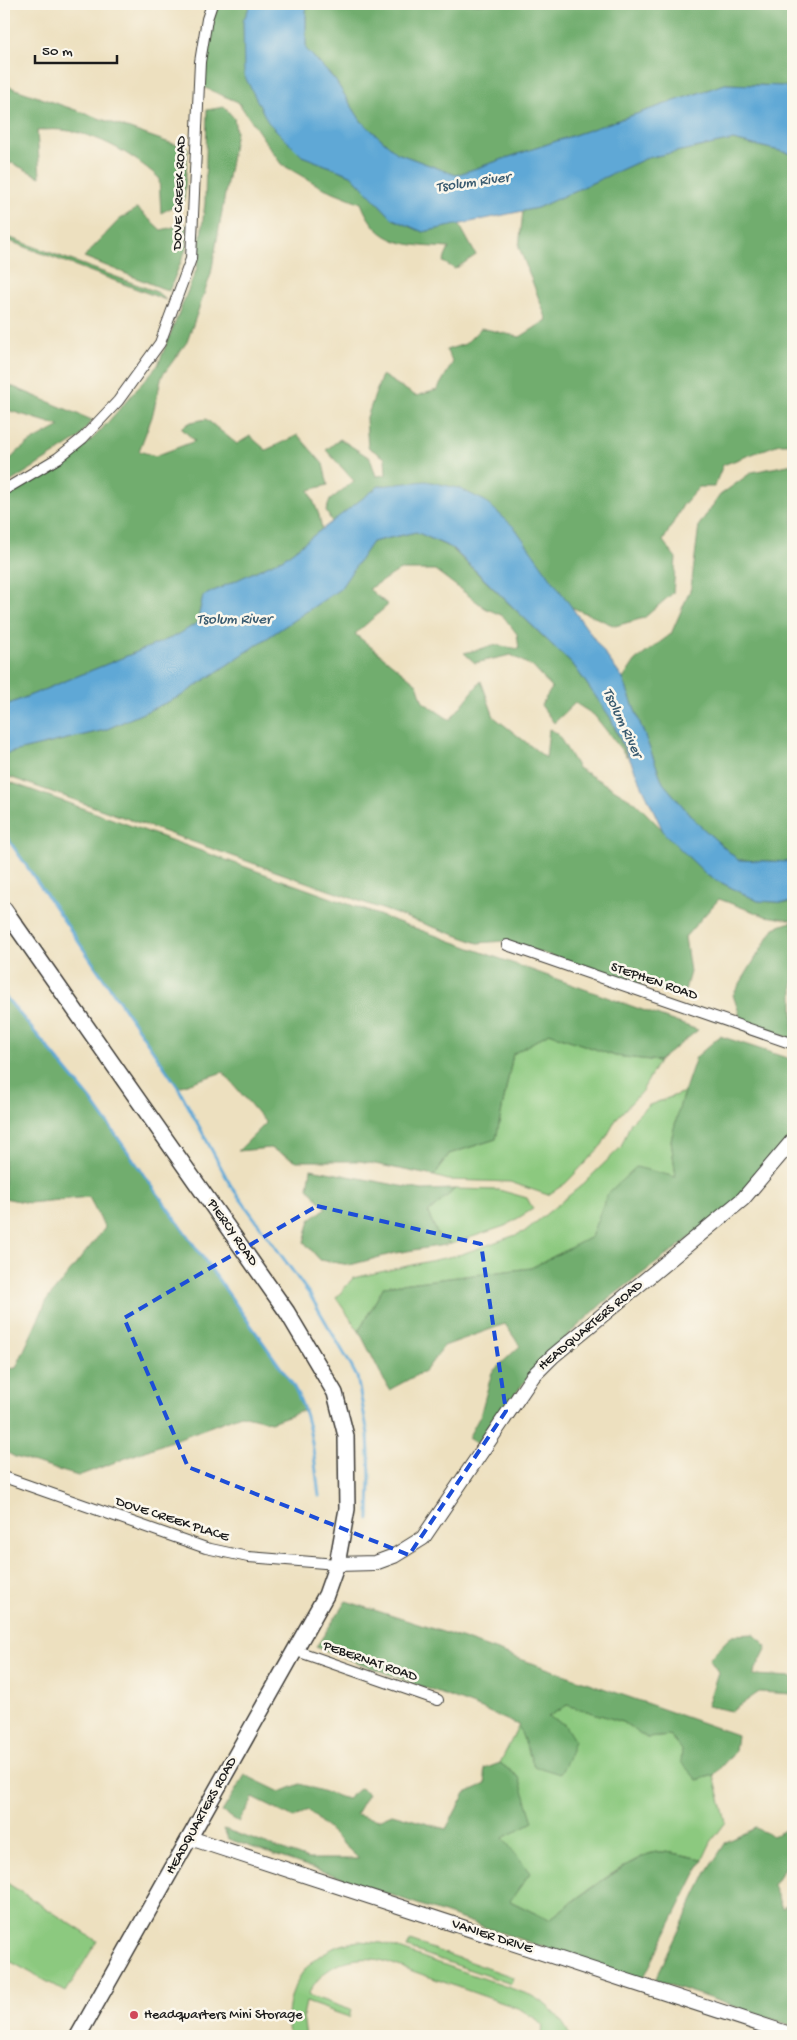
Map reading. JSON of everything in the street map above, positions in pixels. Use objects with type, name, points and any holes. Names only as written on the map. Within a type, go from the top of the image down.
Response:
[{"type":"main road","name":"PIERCY ROAD","points":[[4,909],[287,1312],[335,1393],[346,1436],[348,1472],[347,1509],[337,1564],[326,1595]]},
{"type":"main road","name":"HEADQUARTERS ROAD","points":[[78,2036],[326,1595]]},
{"type":"street","name":"DOVE CREEK ROAD","points":[[4,490],[58,458],[83,438],[118,401],[160,343],[191,259],[200,62],[207,19],[212,4]]},
{"type":"street","name":"STEPHEN ROAD","points":[[507,945],[793,1044]]},
{"type":"street","name":"HEADQUARTERS ROAD","points":[[337,1564],[375,1563],[394,1556],[423,1538],[533,1376],[552,1356],[743,1199],[793,1140]]},
{"type":"street","name":"DOVE CREEK PLACE","points":[[4,1477],[206,1548],[248,1557],[337,1564]]},
{"type":"street","name":"PEBERNAT ROAD","points":[[294,1650],[438,1700]]},
{"type":"street","name":"VANIER DRIVE","points":[[190,1838],[793,2035]]},
{"type":"highlighted area","points":[[317,1206],[481,1244],[506,1411],[409,1555],[188,1467],[124,1318]]},
{"type":"green space","points":[[216,4],[251,4],[243,21],[302,156],[351,175],[393,219],[423,232],[459,224],[476,255],[455,269],[443,262],[449,248],[408,244],[386,236],[376,228],[361,203],[321,187],[281,164],[238,102],[205,88],[202,64]]},
{"type":"green space","points":[[316,4],[793,4],[793,90],[783,86],[725,84],[456,175],[397,153],[361,121],[335,80],[306,49],[306,8]]},
{"type":"green space","points":[[4,85],[188,148],[184,201],[161,213],[159,178],[133,158],[103,141],[70,131],[37,131],[40,177],[12,163],[4,164]]},
{"type":"green space","points":[[224,107],[234,118],[236,132],[211,274],[187,342],[162,376],[152,417],[139,451],[155,456],[195,441],[181,428],[191,422],[206,419],[237,444],[250,436],[266,450],[298,435],[323,464],[328,485],[309,490],[319,515],[322,529],[284,558],[203,596],[197,623],[176,636],[4,706],[4,498],[74,457],[101,430],[158,365],[197,268],[205,203],[207,110]]},
{"type":"green space","points":[[733,140],[793,154],[793,444],[779,444],[723,465],[714,487],[699,487],[683,505],[663,541],[676,558],[673,593],[644,618],[615,626],[569,606],[515,528],[379,486],[332,522],[326,511],[330,500],[354,481],[326,450],[340,439],[370,458],[376,476],[386,475],[385,458],[368,447],[366,420],[382,375],[416,396],[437,390],[453,362],[446,350],[465,344],[481,328],[520,337],[547,320],[519,247],[523,211],[537,208],[647,158]]},
{"type":"green space","points":[[4,205],[6,207],[8,237],[157,292],[166,300],[4,239]]},
{"type":"green space","points":[[137,208],[161,230],[186,224],[187,247],[169,291],[84,257],[119,220]]},
{"type":"green space","points":[[4,383],[92,420],[78,439],[4,486],[4,470],[14,455],[28,444],[60,426],[4,409]]},
{"type":"green space","points":[[793,464],[793,862],[738,860],[697,823],[663,783],[623,679],[635,661],[671,634],[691,588],[699,525],[720,495],[752,472]]},
{"type":"green space","points":[[416,532],[451,548],[575,667],[610,717],[627,757],[594,715],[575,703],[554,723],[541,705],[552,688],[533,667],[511,655],[475,663],[464,653],[496,645],[519,649],[517,634],[503,616],[485,608],[435,570],[400,570],[369,589],[388,605],[355,634],[417,684],[423,702],[450,720],[481,681],[494,717],[546,758],[549,729],[557,733],[578,768],[635,802],[708,876],[758,901],[793,903],[793,920],[765,916],[719,899],[685,937],[690,972],[683,997],[504,941],[478,943],[4,775],[4,754],[105,730],[181,696],[340,589],[372,542]]},
{"type":"green space","points":[[4,780],[698,1030],[659,1061],[615,1056],[549,1033],[513,1054],[496,1139],[449,1154],[434,1176],[360,1161],[297,1161],[270,1148],[238,1151],[266,1123],[223,1072],[178,1087],[4,833]]},
{"type":"green space","points":[[793,921],[793,1039],[742,1022],[733,995],[774,928]]},
{"type":"green space","points":[[4,995],[91,1100],[291,1382],[305,1410],[271,1422],[241,1415],[78,1476],[15,1457],[4,1451],[4,1369],[16,1368],[47,1300],[105,1228],[89,1197],[29,1203],[4,1198]]},
{"type":"green space","points":[[549,1033],[615,1056],[659,1061],[642,1091],[617,1118],[602,1145],[566,1183],[548,1195],[510,1182],[448,1180],[434,1176],[449,1154],[496,1139],[513,1054]]},
{"type":"green space","points":[[720,1036],[793,1060],[793,1132],[753,1188],[735,1204],[603,1303],[568,1335],[526,1380],[477,1444],[468,1438],[480,1416],[492,1372],[520,1346],[505,1324],[444,1346],[426,1370],[389,1390],[359,1331],[384,1286],[531,1268],[591,1237],[607,1194],[636,1167],[676,1177],[671,1140],[681,1101],[696,1057]]},
{"type":"green space","points":[[684,1092],[671,1140],[676,1177],[607,1194],[592,1237],[531,1268],[384,1286],[359,1331],[336,1298],[353,1278],[462,1254],[524,1232],[582,1185],[621,1147],[631,1122],[647,1106]]},
{"type":"green space","points":[[311,1169],[422,1190],[455,1189],[428,1213],[438,1235],[451,1244],[395,1253],[350,1265],[320,1260],[304,1242],[310,1220],[326,1208],[308,1188]]},
{"type":"green space","points":[[455,1189],[499,1190],[527,1198],[533,1209],[505,1226],[451,1244],[438,1235],[428,1213]]},
{"type":"green space","points":[[346,1601],[446,1633],[737,1735],[735,1751],[714,1775],[697,1780],[681,1762],[682,1750],[670,1736],[647,1738],[623,1722],[567,1705],[548,1717],[564,1724],[574,1740],[568,1759],[560,1774],[534,1766],[518,1725],[482,1709],[316,1647]]},
{"type":"green space","points":[[754,1634],[767,1647],[753,1675],[793,1677],[793,1694],[759,1692],[732,1711],[707,1706],[718,1672],[709,1659],[732,1635]]},
{"type":"green space","points":[[567,1705],[623,1722],[647,1738],[670,1736],[682,1750],[697,1780],[714,1775],[726,1822],[711,1842],[703,1859],[669,1852],[657,1852],[647,1855],[602,1880],[549,1920],[510,1901],[503,1838],[519,1777],[500,1763],[519,1725],[534,1766],[548,1717]]},
{"type":"green space","points":[[500,1763],[519,1777],[533,1822],[503,1838],[530,1873],[510,1901],[549,1920],[602,1881],[634,1861],[648,1855],[662,1852],[703,1859],[642,1981],[228,1839],[224,1829],[308,1859],[359,1859],[308,1810],[294,1818],[253,1798],[239,1822],[222,1812],[245,1775],[280,1792],[300,1784],[347,1799],[360,1788],[368,1793],[356,1814],[378,1820],[392,1814],[446,1829],[465,1793],[486,1784],[484,1769]]},
{"type":"green space","points":[[793,1826],[793,1854],[773,1885],[782,1908],[793,1903],[793,2026],[655,1980],[707,1872],[726,1842],[756,1828],[773,1836]]},
{"type":"green space","points":[[4,1881],[97,1941],[66,1992],[4,1958]]},
{"type":"green space","points":[[359,1941],[382,1943],[530,1995],[554,2012],[570,2036],[540,2036],[543,2027],[536,2019],[520,2009],[384,1961],[361,1959],[350,1960],[330,1969],[321,1976],[308,1995],[351,2010],[349,2017],[306,2002],[303,2016],[306,2036],[289,2036],[288,2018],[290,2001],[295,1986],[303,1972],[313,1961],[326,1952],[341,1945]]},
{"type":"green space","points":[[410,1941],[513,1977],[511,1984],[407,1948]]},
{"type":"water","name":"Tsolum River","points":[[251,4],[316,4],[306,8],[306,49],[335,80],[361,121],[397,153],[456,175],[725,84],[783,86],[793,90],[793,154],[733,140],[647,158],[537,208],[423,232],[393,219],[351,175],[302,156],[268,122],[244,75],[243,21]]},
{"type":"water","name":"Tsolum River","points":[[426,481],[458,488],[485,501],[515,528],[623,679],[663,783],[697,823],[738,860],[793,862],[793,903],[758,901],[708,876],[664,833],[610,717],[575,667],[452,548],[416,532],[372,542],[340,589],[181,696],[105,730],[4,754],[4,706],[176,636],[197,623],[203,596],[284,558],[379,486]]},
{"type":"waterway","points":[[4,833],[178,1087],[231,1186],[310,1295],[357,1377],[368,1434],[370,1476],[369,1519]]},
{"type":"waterway","points":[[4,995],[91,1100],[291,1382],[304,1409],[308,1423],[319,1496]]},
{"type":"place","name":"Headquarters Mini Storage","points":[[134,2015]]}]
